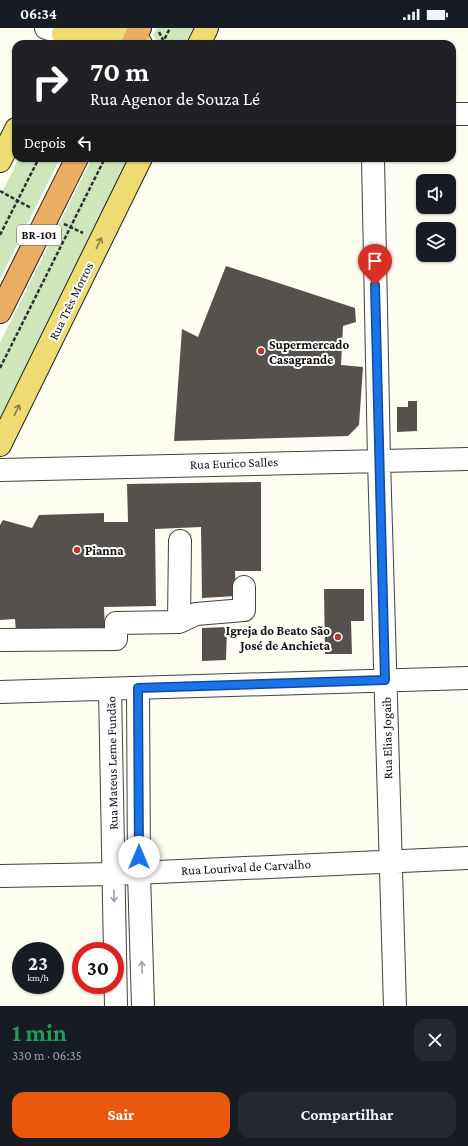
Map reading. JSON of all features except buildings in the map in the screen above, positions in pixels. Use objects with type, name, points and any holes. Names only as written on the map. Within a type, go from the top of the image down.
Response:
[{"type":"highway","name":"BR-101","points":[[0,312],[74,162]]},
{"type":"main road","points":[[201,40],[207,28]]},
{"type":"main road","points":[[58,34],[102,32],[137,39]]},
{"type":"main road","points":[[0,162],[12,138]]},
{"type":"main road","name":"Rua Três Morros","points":[[0,445],[139,162]]},
{"type":"street","points":[[456,114],[468,114]]},
{"type":"street","name":"Rua Elias Jogaib","points":[[373,162],[379,460],[395,1006]]},
{"type":"street","name":"Rua Eurico Salles","points":[[0,470],[468,459]]},
{"type":"street","points":[[179,622],[180,541]]},
{"type":"street","points":[[0,640],[116,639],[116,623],[179,622],[196,614],[244,610],[244,587]]},
{"type":"street","points":[[0,692],[468,678]]},
{"type":"street","name":"Rua Mateus Leme Fundão","points":[[138,688],[139,873],[144,1006]]},
{"type":"street","name":"Rua Mateus Leme Fundão","points":[[110,689],[116,1006]]},
{"type":"street","name":"Rua Lourival de Carvalho","points":[[0,876],[114,874],[390,860],[468,858]]},
{"type":"path","points":[[156,28],[162,40]]},
{"type":"path","points":[[164,40],[170,28]]},
{"type":"path","points":[[0,235],[37,162]]},
{"type":"path","points":[[0,368],[103,162]]},
{"type":"green space","points":[[157,28],[201,28],[195,40],[156,40],[153,35]]},
{"type":"green space","points":[[17,162],[58,162],[0,279],[0,196]]},
{"type":"green space","points":[[90,162],[126,162],[0,429],[0,343]]},
{"type":"place","name":"Supermercado Casagrande","points":[[261,351]]},
{"type":"place","name":"Pianna","points":[[77,550]]},
{"type":"place","name":"Igreja do Beato São José de Anchieta","points":[[338,637]]},
{"type":"route","points":[[139,857],[138,688],[385,680],[375,285]]}]
